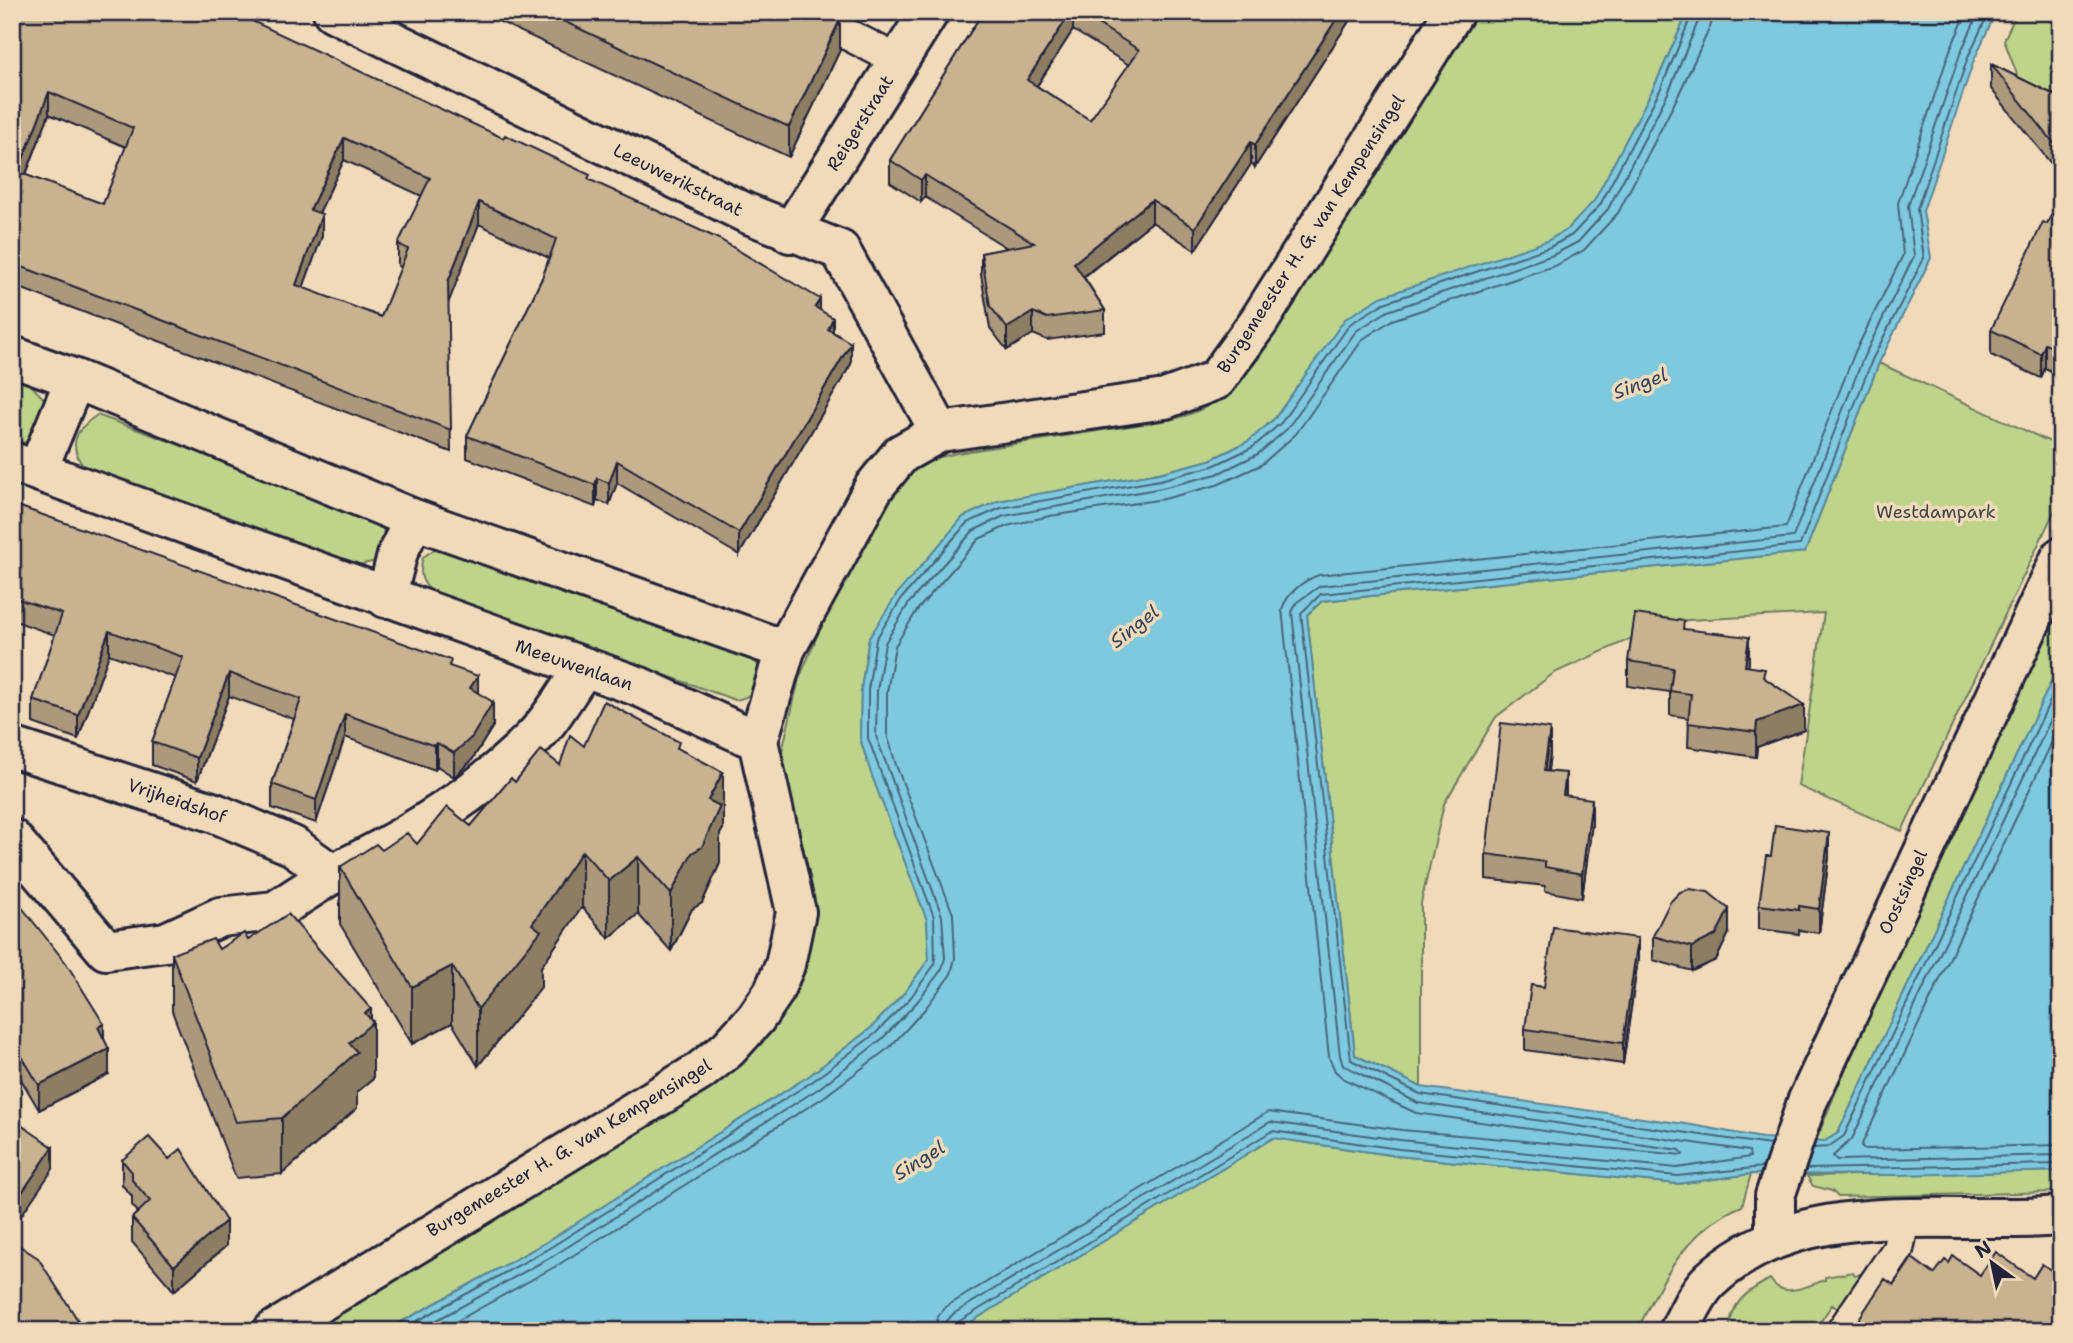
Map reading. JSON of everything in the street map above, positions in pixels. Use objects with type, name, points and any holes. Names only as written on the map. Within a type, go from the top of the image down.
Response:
[{"type":"street","name":"Leeuwerikstraat","points":[[334,12],[790,233],[840,250],[940,432]]},
{"type":"street","name":"Reigerstraat","points":[[790,233],[929,12]]},
{"type":"street","name":"Burgemeester H. G. van Kempensingel","points":[[273,1331],[699,1072],[728,1049],[756,1018],[773,993],[785,965],[796,912],[758,741],[785,650],[874,487],[901,454],[940,432],[1165,399],[1216,380],[1259,321],[1454,12]]},
{"type":"street","points":[[12,356],[75,379],[414,519],[785,650]]},
{"type":"street","name":"Meeuwenlaan","points":[[75,379],[24,467],[583,669],[640,687],[758,741]]},
{"type":"street","points":[[386,598],[398,552],[414,519]]},
{"type":"street","name":"Oostsingel","points":[[1775,1237],[1775,1196],[1795,1131],[1931,832],[2061,557]]},
{"type":"street","points":[[12,839],[107,950],[166,942],[220,917],[275,911],[332,874],[383,850],[472,793],[534,737],[583,669]]},
{"type":"street","name":"Vrijheidshof","points":[[12,747],[215,813],[293,846],[332,874]]},
{"type":"street","points":[[1679,1331],[1707,1283],[1743,1254],[1775,1237],[1824,1223],[2061,1216]]},
{"type":"lane","points":[[804,12],[899,61]]},
{"type":"lane","points":[[1842,1331],[1898,1249],[1904,1220]]},
{"type":"green space","points":[[1479,12],[1688,12],[1655,85],[1594,202],[1568,229],[1300,383],[1275,418],[1249,441],[1210,460],[1159,473],[999,501],[963,517],[869,638],[861,689],[860,738],[927,920],[929,959],[905,992],[871,1028],[809,1076],[545,1243],[385,1331],[301,1331],[703,1093],[736,1065],[810,926],[809,872],[780,760],[799,679],[822,624],[871,530],[907,476],[928,460],[957,453],[1174,419],[1189,415],[1222,397],[1258,359]]},
{"type":"green space","points":[[2017,12],[2061,12],[2061,101],[2020,82],[2004,40]]},
{"type":"green space","name":"Westdampark","points":[[1879,363],[2061,447],[2061,497],[1902,831],[1798,786],[1824,613],[1670,621],[1554,673],[1496,717],[1444,804],[1421,903],[1421,1087],[1355,1055],[1307,615],[1322,601],[1805,552]]},
{"type":"green space","points":[[12,378],[31,385],[47,402],[29,442],[12,443]]},
{"type":"green space","points":[[97,415],[371,514],[383,530],[383,548],[376,561],[354,566],[85,469],[76,453],[76,439],[83,427]]},
{"type":"green space","points":[[441,545],[754,660],[761,670],[756,686],[751,694],[735,700],[439,595],[425,584],[421,570],[423,557]]},
{"type":"green space","points":[[2061,585],[2061,661],[1838,1133],[1825,1141],[1816,1141],[1883,975]]},
{"type":"green space","points":[[1273,1138],[1398,1156],[1677,1184],[1751,1174],[1742,1206],[1706,1228],[1691,1242],[1656,1293],[1637,1331],[956,1331]]},
{"type":"green space","points":[[2061,1171],[2061,1192],[1838,1197],[1832,1191],[1813,1186],[1807,1176]]},
{"type":"green space","points":[[1853,1272],[1855,1275],[1871,1273],[1844,1313],[1832,1305],[1814,1331],[1729,1331],[1733,1312],[1741,1299],[1770,1279],[1781,1289],[1795,1290],[1825,1280],[1825,1277]]},
{"type":"water","name":"Singel","points":[[1688,12],[1996,12],[1974,60],[1923,211],[1931,258],[1879,363],[1805,552],[1322,601],[1307,615],[1355,1055],[1421,1087],[1692,1125],[1762,1138],[1825,1141],[1838,1133],[2061,661],[2061,1171],[1899,1175],[1751,1174],[1677,1184],[1398,1156],[1273,1138],[956,1331],[385,1331],[545,1243],[809,1076],[871,1028],[905,992],[929,959],[927,920],[860,738],[861,689],[869,638],[897,594],[963,517],[998,501],[1159,473],[1210,460],[1249,441],[1275,418],[1345,319],[1381,297],[1547,241],[1568,229],[1594,201],[1655,85]]},
{"type":"building","points":[[12,12],[233,12],[503,138],[505,135],[590,175],[588,179],[719,239],[820,299],[815,307],[833,318],[828,329],[851,343],[739,533],[617,461],[609,483],[597,478],[595,485],[467,436],[543,276],[556,239],[479,202],[448,282],[451,430],[12,263]],"holes":[[[49,92],[133,128],[103,204],[18,172]],[[344,138],[430,178],[398,244],[408,249],[381,317],[296,285],[322,214],[310,210]]]},
{"type":"building","points":[[544,12],[826,12],[840,20],[789,127]]},
{"type":"building","points":[[983,12],[1071,12],[1027,80],[1090,120],[1139,50],[1079,12],[1341,12],[1255,145],[1251,142],[1195,228],[1152,200],[1074,263],[1105,310],[1047,318],[1033,312],[1007,328],[990,306],[981,253],[1034,243],[925,175],[921,180],[890,160]]},
{"type":"building","points":[[1991,64],[2061,98],[2061,152]]},
{"type":"building","points":[[2061,197],[2061,351],[2045,344],[2041,354],[1991,330],[2043,222],[2047,224]]},
{"type":"building","points":[[12,504],[451,660],[449,666],[478,676],[470,688],[493,702],[472,737],[454,753],[437,743],[435,746],[345,714],[316,800],[272,784],[301,699],[229,673],[197,758],[152,742],[183,657],[109,631],[78,715],[33,700],[62,614],[12,597]]},
{"type":"building","points":[[1635,614],[1684,621],[1683,629],[1749,637],[1745,666],[1765,669],[1763,677],[1804,705],[1757,722],[1756,732],[1688,723],[1691,694],[1670,691],[1673,668],[1628,661]]},
{"type":"building","points":[[604,701],[679,742],[677,748],[723,772],[708,800],[720,806],[702,847],[692,853],[671,894],[638,857],[609,881],[582,851],[532,924],[541,931],[478,1009],[452,966],[412,987],[340,867],[376,844],[382,850],[407,833],[417,844],[447,807],[471,826],[511,778],[515,782],[541,750],[560,765],[570,735],[584,746]]},
{"type":"building","points":[[1501,723],[1550,729],[1544,771],[1566,773],[1563,795],[1592,799],[1582,874],[1545,867],[1545,862],[1486,854]]},
{"type":"building","points":[[1775,825],[1829,833],[1819,909],[1799,906],[1799,910],[1759,905],[1766,856],[1771,856]]},
{"type":"building","points":[[1690,889],[1708,892],[1729,909],[1716,935],[1692,947],[1653,936],[1670,902],[1680,892]]},
{"type":"building","points":[[12,895],[66,963],[104,1024],[98,1027],[109,1049],[39,1085],[12,1040]]},
{"type":"building","points":[[288,914],[371,1009],[365,1013],[373,1022],[349,1043],[357,1052],[282,1118],[236,1122],[172,954],[213,939],[219,949],[244,933],[248,940]]},
{"type":"building","points":[[1553,927],[1638,938],[1623,1043],[1525,1029],[1531,985],[1544,987]]},
{"type":"building","points":[[21,1125],[53,1147],[12,1207],[12,1138]]},
{"type":"building","points":[[149,1137],[169,1159],[181,1149],[226,1221],[174,1266],[132,1218],[150,1201],[132,1180],[132,1172],[122,1160]]},
{"type":"building","points":[[12,1241],[38,1258],[81,1325],[73,1331],[12,1331]]},
{"type":"building","points":[[1996,1252],[2033,1278],[2042,1264],[2061,1277],[2061,1331],[1851,1331],[1885,1279],[1894,1285],[1912,1258],[1934,1274],[1945,1260],[1949,1263],[1953,1256],[1980,1275]]}]
